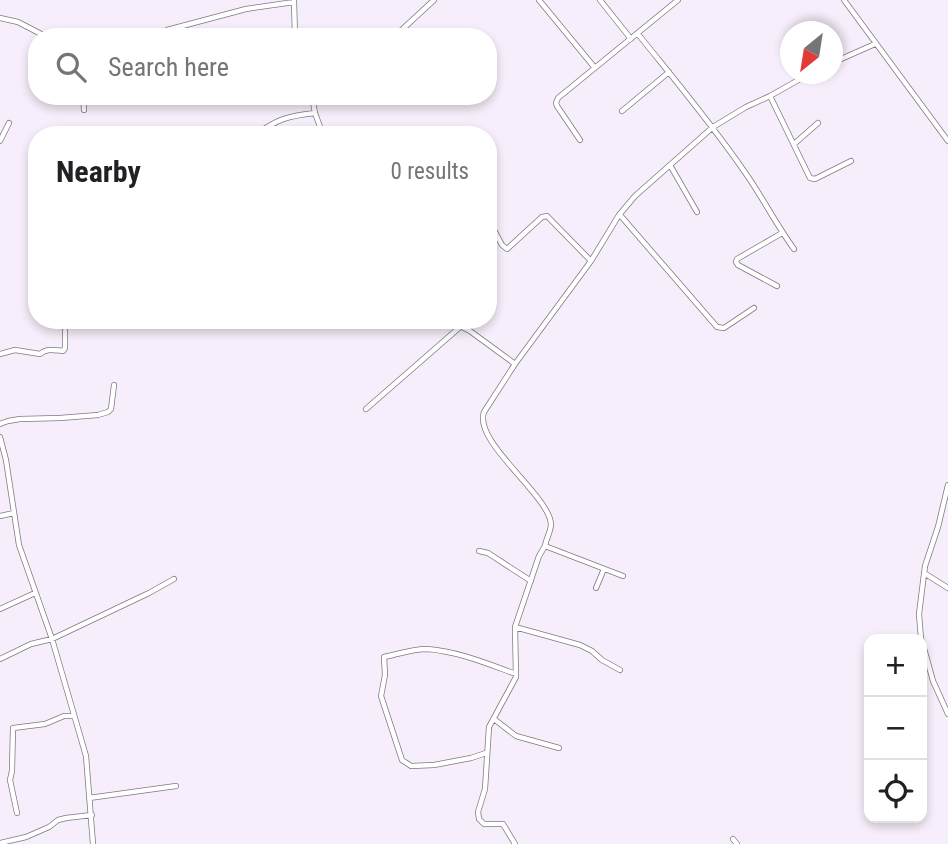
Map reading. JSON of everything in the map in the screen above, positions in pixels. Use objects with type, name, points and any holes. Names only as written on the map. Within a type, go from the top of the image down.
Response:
[{"type":"street","points":[[404,28],[434,0]]},
{"type":"street","points":[[539,0],[595,68]]},
{"type":"street","points":[[600,0],[631,39]]},
{"type":"street","points":[[666,0],[671,6]]},
{"type":"street","points":[[580,140],[556,103],[558,98],[678,0]]},
{"type":"street","points":[[844,0],[948,141]]},
{"type":"street","points":[[175,28],[246,9],[294,1],[295,28]]},
{"type":"street","points":[[0,18],[30,28]]},
{"type":"street","points":[[638,34],[713,127],[794,249]]},
{"type":"street","points":[[843,57],[875,44]]},
{"type":"street","points":[[622,111],[669,72]]},
{"type":"street","points":[[515,844],[503,824],[484,824],[478,817],[478,812],[485,789],[489,727],[516,677],[515,627],[551,526],[548,516],[531,491],[509,466],[492,440],[482,421],[484,412],[515,364],[591,261],[620,215],[643,187],[713,127],[791,84]]},
{"type":"street","points":[[769,96],[810,178],[851,161]]},
{"type":"street","points":[[83,105],[83,110]]},
{"type":"street","points":[[314,105],[320,126]]},
{"type":"street","points":[[268,126],[290,116],[315,113]]},
{"type":"street","points":[[0,141],[9,123]]},
{"type":"street","points":[[794,144],[818,123]]},
{"type":"street","points":[[670,165],[697,212]]},
{"type":"street","points":[[620,215],[717,327],[724,328],[754,308]]},
{"type":"street","points":[[497,236],[507,249],[542,217],[547,216],[591,261]]},
{"type":"street","points":[[777,286],[736,262],[782,233]]},
{"type":"street","points":[[366,409],[458,329]]},
{"type":"street","points":[[465,329],[515,364]]},
{"type":"street","points":[[0,354],[15,350],[40,354],[50,349],[63,351],[65,331]]},
{"type":"street","points":[[0,425],[20,419],[98,415],[108,412],[111,409],[114,385]]},
{"type":"street","points":[[0,437],[19,545],[52,639],[86,756],[93,844]]},
{"type":"street","points":[[921,634],[919,614],[926,559],[938,527],[948,485]]},
{"type":"street","points":[[0,516],[14,513]]},
{"type":"street","points":[[545,546],[623,576]]},
{"type":"street","points":[[479,551],[488,553],[531,581]]},
{"type":"street","points":[[596,588],[604,569]]},
{"type":"street","points":[[924,573],[948,588]]},
{"type":"street","points":[[0,659],[31,644],[52,639],[174,579]]},
{"type":"street","points":[[0,609],[35,593]]},
{"type":"street","points":[[515,627],[580,645],[620,670]]},
{"type":"street","points":[[486,753],[434,765],[411,766],[402,760],[381,696],[385,675],[384,657],[430,650],[459,655],[516,674]]},
{"type":"street","points":[[927,659],[933,681],[948,714]]},
{"type":"street","points":[[17,813],[10,780],[13,728],[46,724],[64,716],[74,716]]},
{"type":"street","points":[[493,719],[516,736],[559,748]]},
{"type":"street","points":[[89,798],[176,786]]},
{"type":"street","points":[[0,843],[26,837],[58,820],[92,815]]}]
